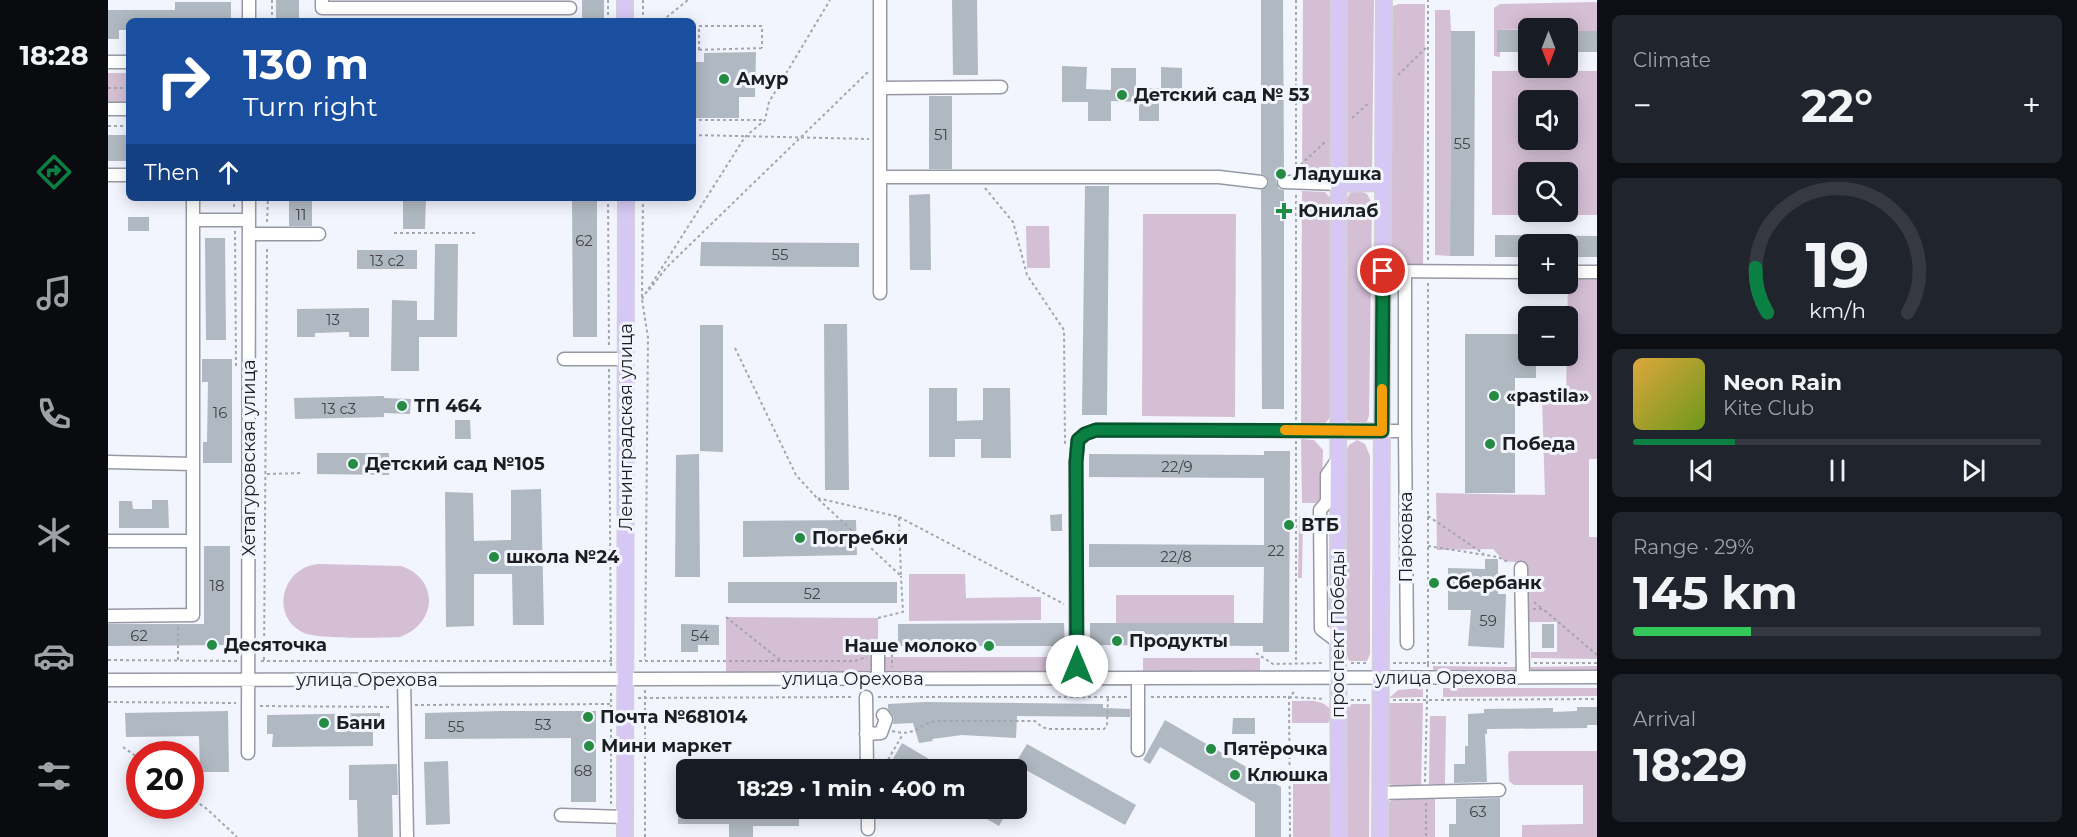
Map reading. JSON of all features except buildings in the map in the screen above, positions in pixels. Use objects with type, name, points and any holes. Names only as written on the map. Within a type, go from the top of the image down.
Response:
[{"type":"main road","points":[[625,0],[625,18]]},
{"type":"main road","name":"проспект Победы","points":[[1339,837],[1340,0]]},
{"type":"main road","points":[[1380,837],[1384,0]]},
{"type":"main road","points":[[1339,184],[1383,183]]},
{"type":"main road","name":"Ленинградская улица","points":[[625,837],[618,817],[618,661],[626,359],[626,201]]},
{"type":"main road","points":[[1338,431],[1382,431]]},
{"type":"street","points":[[249,0],[249,18]]},
{"type":"street","points":[[322,0],[322,8],[394,10],[488,4],[570,10]]},
{"type":"street","points":[[880,0],[880,293]]},
{"type":"street","points":[[108,62],[126,62]]},
{"type":"street","points":[[880,88],[1001,87]]},
{"type":"street","points":[[108,109],[126,109]]},
{"type":"street","points":[[108,175],[126,175]]},
{"type":"street","points":[[880,177],[1219,177],[1261,182]]},
{"type":"street","points":[[1290,182],[1339,184]]},
{"type":"street","points":[[108,616],[193,615],[193,201]]},
{"type":"street","name":"Хетагуровская улица","points":[[248,753],[249,201]]},
{"type":"street","points":[[193,220],[249,220]]},
{"type":"street","points":[[249,234],[319,234]]},
{"type":"street","points":[[1383,271],[1518,272]]},
{"type":"street","name":"Парковка","points":[[1406,271],[1407,643]]},
{"type":"street","points":[[1578,272],[1597,272]]},
{"type":"street","points":[[564,359],[626,359]]},
{"type":"street","points":[[1076,678],[1076,450],[1078,440],[1085,434],[1096,430],[1338,431]]},
{"type":"street","points":[[1382,431],[1405,431]]},
{"type":"street","points":[[108,462],[192,464]]},
{"type":"street","points":[[108,542],[193,541]]},
{"type":"street","points":[[1521,568],[1523,677]]},
{"type":"street","points":[[878,654],[878,679]]},
{"type":"street","name":"улица Орехова","points":[[108,680],[1597,677]]},
{"type":"street","points":[[1138,678],[1138,750]]},
{"type":"street","points":[[404,680],[407,837]]},
{"type":"street","points":[[866,697],[867,759]]},
{"type":"street","points":[[866,734],[881,733],[886,719],[883,715]]},
{"type":"street","points":[[1380,793],[1499,790]]},
{"type":"street","points":[[561,815],[618,817]]},
{"type":"street","points":[[868,819],[868,829]]},
{"type":"path","points":[[272,0],[272,18]]},
{"type":"path","points":[[608,0],[608,18]]},
{"type":"path","points":[[643,0],[643,18]]},
{"type":"path","points":[[666,18],[688,0]]},
{"type":"path","points":[[642,299],[745,137],[765,120],[769,102],[830,0]]},
{"type":"path","points":[[1296,0],[1296,169]]},
{"type":"path","points":[[1428,0],[1428,663],[1597,663]]},
{"type":"path","points":[[699,26],[762,26],[763,48],[699,50],[699,26]]},
{"type":"path","points":[[1296,664],[1296,430],[1290,182],[1296,169],[1428,46]]},
{"type":"path","points":[[642,299],[668,267],[880,60]]},
{"type":"path","points":[[108,88],[126,88]]},
{"type":"path","points":[[696,120],[765,120]]},
{"type":"path","points":[[108,126],[126,126]]},
{"type":"path","points":[[696,135],[880,140]]},
{"type":"path","points":[[976,177],[1013,222],[1027,275],[1064,330],[1065,450]]},
{"type":"path","points":[[264,661],[268,201]]},
{"type":"path","points":[[608,201],[609,359],[618,698]]},
{"type":"path","points":[[643,201],[642,299],[648,338],[645,662]]},
{"type":"path","points":[[394,233],[475,233]]},
{"type":"path","points":[[641,338],[648,338]]},
{"type":"path","points":[[735,348],[796,475],[817,498],[901,576]]},
{"type":"path","points":[[266,474],[303,473]]},
{"type":"path","points":[[817,498],[899,517],[1076,610]]},
{"type":"path","points":[[1428,516],[1487,555]]},
{"type":"path","points":[[878,618],[903,612],[899,517]]},
{"type":"path","points":[[1428,546],[1498,557],[1521,568]]},
{"type":"path","points":[[1521,610],[1543,609],[1597,655]]},
{"type":"path","points":[[178,616],[178,660]]},
{"type":"path","points":[[726,617],[781,661]]},
{"type":"path","points":[[108,660],[781,661],[855,660],[878,654]]},
{"type":"path","points":[[645,679],[645,837]]},
{"type":"path","points":[[884,729],[903,734],[916,731],[924,724],[935,721],[1035,721],[1049,729],[1104,729],[1108,722],[1108,697]]},
{"type":"path","points":[[108,702],[235,703],[249,712],[389,708],[404,705],[611,704],[618,698],[1289,697],[1290,837]]},
{"type":"path","points":[[1426,837],[1427,700],[1597,699]]},
{"type":"path","points":[[611,704],[618,817]]},
{"type":"path","points":[[888,759],[903,734]]},
{"type":"path","points":[[204,807],[237,837]]},
{"type":"shaded area","points":[[1303,0],[1333,0],[1332,171],[1325,178],[1302,179]]},
{"type":"shaded area","points":[[1346,0],[1374,0],[1372,168],[1367,177],[1352,177],[1346,168]]},
{"type":"shaded area","points":[[1595,2],[1597,3],[1597,31],[1578,31],[1578,18],[1518,18],[1518,29],[1497,30],[1497,51],[1500,52],[1500,57],[1494,56],[1494,8],[1500,4]]},
{"type":"shaded area","points":[[1399,4],[1425,4],[1423,267],[1396,267],[1389,264],[1390,7]]},
{"type":"shaded area","points":[[1435,10],[1450,10],[1450,256],[1435,255]]},
{"type":"shaded area","points":[[1492,71],[1518,71],[1518,78],[1578,78],[1578,71],[1597,71],[1597,215],[1578,215],[1578,162],[1518,162],[1518,215],[1492,215]]},
{"type":"shaded area","points":[[108,73],[126,73],[126,102],[108,102]]},
{"type":"shaded area","points":[[1356,190],[1367,194],[1372,203],[1369,416],[1366,424],[1352,426],[1345,417],[1346,200],[1350,193]]},
{"type":"shaded area","points":[[1302,191],[1325,192],[1332,200],[1331,416],[1324,425],[1301,426]]},
{"type":"shaded area","points":[[1143,214],[1236,214],[1235,417],[1142,416]]},
{"type":"shaded area","points":[[1026,226],[1049,226],[1050,268],[1027,268]]},
{"type":"shaded area","points":[[1578,278],[1597,278],[1597,459],[1589,459],[1589,537],[1597,537],[1597,659],[1531,658],[1531,652],[1557,652],[1557,622],[1528,622],[1527,563],[1504,561],[1493,549],[1437,550],[1436,493],[1545,495],[1542,399],[1566,399],[1567,366],[1578,366],[1578,306],[1568,306],[1568,294],[1578,294]]},
{"type":"shaded area","points":[[1301,439],[1314,440],[1323,450],[1322,493],[1316,503],[1302,503]]},
{"type":"shaded area","points":[[1357,440],[1365,444],[1370,456],[1370,654],[1367,661],[1349,661],[1346,653],[1346,452],[1349,445]]},
{"type":"shaded area","points":[[1299,516],[1303,516],[1302,578],[1298,578]]},
{"type":"shaded area","points":[[319,564],[401,566],[414,572],[428,591],[427,612],[412,631],[400,637],[336,637],[304,633],[293,625],[286,615],[283,604],[284,593],[296,573]]},
{"type":"shaded area","points":[[909,574],[965,574],[966,598],[1041,597],[1041,620],[909,621]]},
{"type":"shaded area","points":[[1116,595],[1234,595],[1234,623],[1116,623]]},
{"type":"shaded area","points":[[726,617],[878,618],[878,657],[1073,657],[1073,675],[726,679]]},
{"type":"shaded area","points":[[1143,658],[1260,658],[1260,675],[1143,675]]},
{"type":"shaded area","points":[[1433,666],[1517,667],[1516,672],[1433,672]]},
{"type":"shaded area","points":[[1597,666],[1597,674],[1532,672],[1530,667]]},
{"type":"shaded area","points":[[1423,688],[1423,697],[1389,698],[1398,690]]},
{"type":"shaded area","points":[[1443,688],[1597,688],[1597,696],[1443,697]]},
{"type":"shaded area","points":[[1292,701],[1313,701],[1323,704],[1331,710],[1331,720],[1328,723],[1292,723]]},
{"type":"shaded area","points":[[1384,703],[1423,703],[1421,788],[1397,787],[1386,780]]},
{"type":"shaded area","points":[[1345,704],[1370,704],[1369,837],[1346,837]]},
{"type":"shaded area","points":[[1430,716],[1446,716],[1445,784],[1429,784]]},
{"type":"shaded area","points":[[1510,751],[1597,751],[1597,837],[1522,837],[1522,825],[1583,824],[1583,785],[1514,785],[1509,781],[1508,754]]},
{"type":"shaded area","points":[[1293,775],[1326,776],[1332,781],[1333,837],[1293,837]]},
{"type":"shaded area","points":[[1435,796],[1435,837],[1383,837],[1386,805],[1394,798]]},
{"type":"slow traffic","points":[[1285,430],[1382,431],[1382,389]]},
{"type":"place","name":"Амур","points":[[724,79]]},
{"type":"place","name":"Детский сад № 53","points":[[1122,95]]},
{"type":"place","name":"Ладушка","points":[[1281,174]]},
{"type":"place","name":"Юнилаб","points":[[1284,211]]},
{"type":"place","name":"«pastila»","points":[[1494,396]]},
{"type":"place","name":"ТП 464","points":[[402,406]]},
{"type":"place","name":"Победа","points":[[1490,444]]},
{"type":"place","name":"Детский сад №105","points":[[353,464]]},
{"type":"place","name":"ВТБ","points":[[1289,525]]},
{"type":"place","name":"Погребки","points":[[800,538]]},
{"type":"place","name":"школа №24","points":[[494,557]]},
{"type":"place","name":"Сбербанк","points":[[1434,583]]},
{"type":"place","name":"Продукты","points":[[1117,641]]},
{"type":"place","name":"Десяточка","points":[[212,645]]},
{"type":"place","name":"Наше молоко","points":[[989,646]]},
{"type":"place","name":"Почта №681014","points":[[588,717]]},
{"type":"place","name":"Бани","points":[[324,723]]},
{"type":"place","name":"Мини маркет","points":[[589,746]]},
{"type":"place","name":"Пятёрочка","points":[[1211,749]]},
{"type":"place","name":"Клюшка","points":[[1235,775]]},
{"type":"route","points":[[1077,666],[1076,450],[1078,440],[1085,434],[1096,430],[1382,431],[1383,271]]}]
